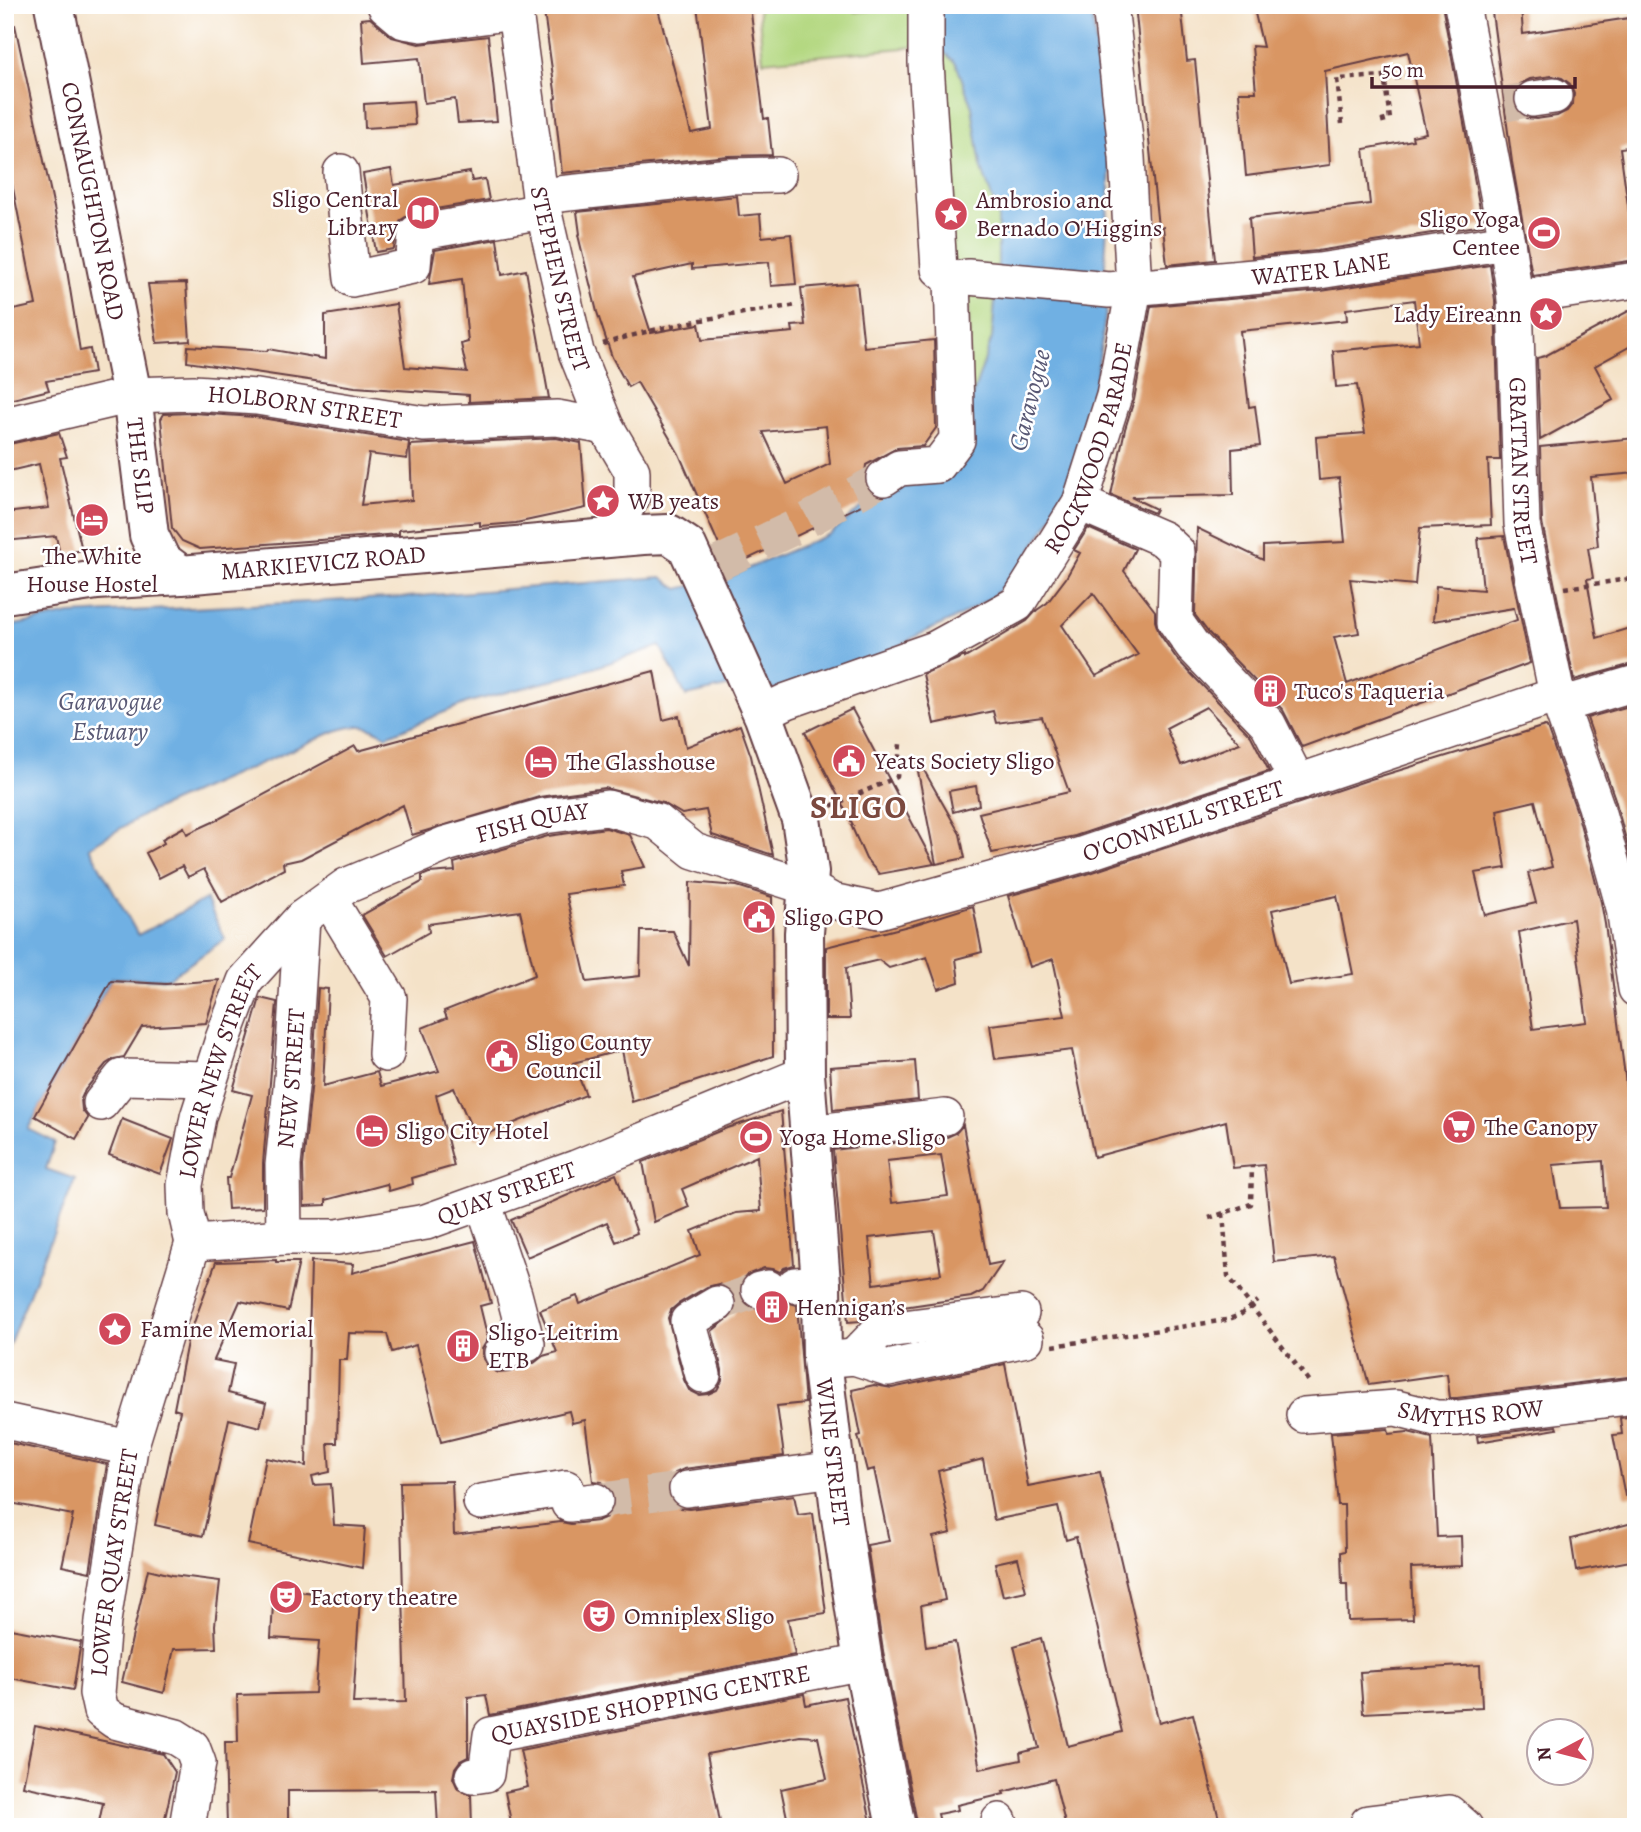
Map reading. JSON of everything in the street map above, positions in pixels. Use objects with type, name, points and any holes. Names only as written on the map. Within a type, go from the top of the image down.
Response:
[{"type":"main road","name":"CONNAUGHTON ROAD","points":[[54,5],[132,395]]},
{"type":"main road","name":"THE SLIP","points":[[132,395],[149,535],[161,560],[181,575]]},
{"type":"main road","name":"MARKIEVICZ ROAD","points":[[5,594],[97,580],[669,534],[687,546],[704,572],[782,761],[801,819]]},
{"type":"main road","name":"THE SLIP","points":[[97,580],[133,560],[149,535]]},
{"type":"main road","name":"WINE STREET","points":[[801,819],[809,872],[804,933],[805,1074],[809,1133],[786,1286],[838,1358],[835,1469],[863,1662],[896,1827]]},
{"type":"street","points":[[385,5],[404,21],[422,24],[514,9]]},
{"type":"street","points":[[884,478],[899,467],[938,465],[957,440],[960,279],[939,270],[926,63],[926,5]]},
{"type":"street","name":"ROCKWOOD PARADE","points":[[760,708],[935,649],[1017,604],[1080,503],[1114,396],[1121,289],[1127,157],[1110,5]]},
{"type":"street","name":"GRATTAN STREET","points":[[1462,5],[1518,102],[1507,242],[1515,298],[1522,524],[1559,700],[1630,907],[1636,989]]},
{"type":"street","name":"STEPHEN STREET","points":[[514,9],[541,203],[576,352],[606,427],[632,471],[632,497],[626,536]]},
{"type":"street","points":[[341,173],[352,279],[413,265],[416,233],[541,203],[730,176],[778,174]]},
{"type":"street","name":"WATER LANE","points":[[960,279],[1121,289],[1319,271],[1507,242]]},
{"type":"street","points":[[1515,298],[1636,280]]},
{"type":"street","name":"HOLBORN STREET","points":[[5,425],[132,395],[193,393],[257,397],[424,424],[557,418],[606,427]]},
{"type":"street","points":[[1080,503],[1163,539],[1177,552],[1175,621],[1192,645],[1268,724],[1298,783]]},
{"type":"street","name":"O'CONNELL STREET","points":[[807,887],[832,901],[879,911],[1081,855],[1559,700],[1636,683]]},
{"type":"street","name":"FISH QUAY","points":[[316,908],[346,886],[446,844],[544,816],[607,808],[658,822],[694,851],[807,887]]},
{"type":"street","points":[[316,908],[389,998],[386,1054]]},
{"type":"street","name":"LOWER NEW STREET","points":[[193,1242],[186,1213],[185,1185],[198,1117],[245,981],[316,908]]},
{"type":"street","name":"NEW STREET","points":[[284,1237],[283,1165],[292,1078],[316,908]]},
{"type":"street","name":"QUAY STREET","points":[[193,1242],[337,1237],[426,1222],[576,1168],[805,1074]]},
{"type":"street","points":[[101,1103],[122,1077],[209,1079]]},
{"type":"street","points":[[809,1133],[945,1117]]},
{"type":"street","points":[[483,1202],[514,1294],[527,1344],[502,1353]]},
{"type":"street","name":"LOWER QUAY STREET","points":[[187,1827],[198,1763],[192,1747],[176,1737],[115,1721],[101,1711],[97,1693],[103,1621],[130,1448],[193,1242]]},
{"type":"street","points":[[702,1376],[688,1321],[718,1304]]},
{"type":"street","points":[[838,1358],[888,1368],[1029,1333]]},
{"type":"street","name":"SMYTHS ROW","points":[[1313,1414],[1396,1408],[1436,1418],[1458,1418],[1636,1396]]},
{"type":"street","points":[[5,1421],[130,1448]]},
{"type":"street","points":[[687,1489],[835,1469]]},
{"type":"street","points":[[481,1502],[566,1488],[569,1504],[595,1501]]},
{"type":"street","name":"QUAYSIDE SHOPPING CENTRE","points":[[473,1776],[486,1774],[491,1735],[863,1662]]},
{"type":"street","points":[[1368,1823],[1449,1813],[1465,1827]]},
{"type":"path","points":[[1342,124],[1337,79],[1384,76],[1390,120],[1378,122]]},
{"type":"path","points":[[1385,80],[1409,76]]},
{"type":"path","points":[[576,352],[676,324],[798,305]]},
{"type":"path","points":[[1536,592],[1636,578]]},
{"type":"path","points":[[801,819],[898,777],[900,744]]},
{"type":"path","points":[[1209,1218],[1251,1204],[1252,1166]]},
{"type":"path","points":[[1223,1213],[1228,1276],[1318,1394],[1313,1414]]},
{"type":"path","points":[[1029,1333],[1226,1320],[1240,1315],[1258,1301]]},
{"type":"green space","points":[[758,5],[853,5],[855,12],[911,6],[914,47],[763,61]]},
{"type":"green space","points":[[938,47],[956,63],[972,107],[981,166],[998,214],[998,267],[951,267]]},
{"type":"green space","points":[[996,286],[992,338],[969,406],[969,294]]},
{"type":"water","points":[[936,5],[1091,5],[1110,167],[1105,264],[1106,312],[1087,439],[1069,490],[1017,574],[992,597],[958,617],[914,637],[888,654],[778,691],[748,682],[686,696],[660,646],[569,676],[469,702],[387,736],[361,726],[335,731],[147,813],[89,847],[138,935],[206,899],[225,939],[168,979],[112,978],[28,1129],[55,1142],[46,1169],[75,1179],[5,1355],[5,627],[70,614],[407,597],[662,577],[678,589],[725,578],[830,534],[903,473],[920,482],[969,406],[992,338],[998,267],[998,215],[981,166],[972,107],[956,63],[938,47]]},
{"type":"building","points":[[543,5],[657,5],[691,133],[712,129],[697,5],[750,5],[764,119],[768,118],[772,155],[728,156],[562,173],[556,98]]},
{"type":"building","points":[[1135,5],[1181,5],[1187,61],[1195,60],[1215,260],[1167,265],[1163,227],[1158,227]]},
{"type":"building","points":[[1253,5],[1442,5],[1483,225],[1317,251],[1252,257],[1249,218],[1370,204],[1364,149],[1413,140],[1412,136],[1426,133],[1408,52],[1325,71],[1330,165],[1246,176],[1239,92],[1256,92],[1252,46],[1263,47]]},
{"type":"building","points":[[1491,5],[1521,5],[1523,34],[1636,17],[1636,68],[1633,68],[1636,146],[1620,148],[1631,227],[1636,226],[1636,260],[1532,275],[1512,162]],"holes":[[[1552,76],[1562,78],[1570,84],[1574,94],[1573,103],[1567,111],[1557,116],[1536,119],[1526,118],[1518,112],[1513,101],[1514,92],[1520,84],[1530,79]]]},
{"type":"building","points":[[370,18],[392,37],[419,44],[488,36],[497,121],[458,123],[455,99],[424,103],[419,58],[364,63],[361,19]]},
{"type":"building","points":[[15,25],[66,264],[80,351],[90,349],[94,373],[46,381],[49,390],[5,401],[5,312],[36,305],[5,148],[5,26]]},
{"type":"building","points":[[413,101],[415,125],[365,128],[364,104]]},
{"type":"building","name":"Sligo Central Library","points":[[391,169],[394,185],[470,172],[472,181],[485,179],[489,200],[412,213],[401,220],[396,231],[394,249],[376,252],[363,174]]},
{"type":"building","points":[[737,196],[739,216],[760,214],[762,237],[791,234],[796,284],[771,286],[769,262],[692,269],[692,264],[633,277],[651,333],[699,324],[702,340],[793,332],[792,326],[805,325],[801,288],[857,283],[864,347],[934,340],[936,428],[923,446],[897,448],[866,465],[864,479],[867,489],[878,497],[729,568],[679,454],[637,382],[628,387],[612,357],[597,312],[578,235],[577,212]],"holes":[[[826,426],[830,464],[787,484],[763,432]]]},
{"type":"building","points":[[497,239],[502,275],[526,270],[549,398],[469,402],[469,395],[355,387],[187,362],[188,346],[268,349],[325,359],[325,315],[396,304],[405,367],[467,372],[461,344],[468,342],[462,279],[429,284],[435,250]]},
{"type":"building","points":[[1490,265],[1495,300],[1500,460],[1488,460],[1491,525],[1420,528],[1415,585],[1350,579],[1359,633],[1334,637],[1347,684],[1517,620],[1514,608],[1433,621],[1436,586],[1483,590],[1478,538],[1504,536],[1530,663],[1302,747],[1283,710],[1195,615],[1197,528],[1263,560],[1263,546],[1345,542],[1339,478],[1319,480],[1316,437],[1365,433],[1357,385],[1336,387],[1333,351],[1419,343],[1414,300],[1346,309],[1347,320],[1240,331],[1249,407],[1255,406],[1260,446],[1232,449],[1233,495],[1131,497],[1156,509],[1154,513],[1111,495],[1134,400],[1151,306],[1321,291]]},
{"type":"building","points":[[186,283],[190,341],[157,343],[148,284]]},
{"type":"building","points":[[1636,307],[1636,343],[1595,366],[1613,400],[1540,440],[1537,358]]},
{"type":"building","points":[[164,414],[255,417],[409,442],[407,459],[369,454],[361,505],[412,500],[410,445],[556,438],[581,443],[586,508],[516,523],[480,526],[480,522],[399,530],[399,534],[200,549],[182,541],[172,528],[161,419]]},
{"type":"building","points":[[59,433],[67,457],[60,458],[82,550],[60,555],[56,536],[5,541],[5,513],[49,508],[39,464],[5,472],[5,445]]},
{"type":"building","points":[[1636,438],[1636,473],[1591,477],[1598,546],[1588,548],[1593,578],[1587,579],[1597,638],[1636,626],[1636,663],[1574,680],[1542,522],[1540,447]]},
{"type":"building","points":[[1088,528],[1135,549],[1124,571],[1155,611],[1159,633],[1177,659],[1251,736],[1269,771],[1075,836],[992,853],[979,813],[1069,792],[1042,717],[996,723],[993,711],[934,724],[923,674],[965,658],[1027,621],[1047,603],[1066,578],[1080,553],[1074,550]],"holes":[[[1093,593],[1138,655],[1096,676],[1062,625]],[[1206,707],[1240,743],[1181,765],[1166,728]]]},
{"type":"building","points":[[654,671],[663,720],[679,716],[686,747],[740,725],[751,756],[773,855],[712,835],[706,810],[682,814],[663,803],[605,788],[539,797],[412,835],[403,805],[301,859],[283,863],[284,869],[222,902],[204,869],[188,877],[182,866],[159,878],[146,853],[164,843],[162,839],[184,827],[187,834],[213,822],[355,746],[358,751]]},
{"type":"building","points":[[1636,704],[1635,873],[1615,799],[1587,718]]},
{"type":"building","points":[[852,709],[934,864],[879,874],[866,859],[853,825],[805,732]]},
{"type":"building","points":[[1545,726],[1547,728],[1577,812],[1605,924],[1625,1076],[1636,1210],[1636,1376],[1457,1398],[1450,1398],[1447,1374],[1369,1385],[1334,1256],[1274,1262],[1264,1165],[1233,1168],[1226,1121],[1094,1157],[1072,1050],[995,1059],[990,1025],[1065,1016],[1053,959],[1030,967],[1008,896],[1087,874],[1371,779]],"holes":[[[1535,801],[1552,867],[1528,873],[1536,903],[1485,915],[1475,873],[1506,868],[1497,810]],[[1337,896],[1353,974],[1289,984],[1272,910]],[[1573,919],[1587,1022],[1533,1029],[1519,932]],[[1603,1161],[1606,1207],[1560,1208],[1553,1165]]]},
{"type":"building","points":[[921,765],[960,834],[965,858],[936,864],[917,766]]},
{"type":"building","points":[[976,786],[979,805],[953,812],[949,791]]},
{"type":"building","points":[[606,828],[630,835],[645,867],[621,871],[624,886],[566,894],[587,982],[640,976],[641,931],[673,931],[689,966],[690,882],[737,886],[772,897],[773,1056],[632,1102],[622,1050],[573,1063],[586,1095],[476,1138],[454,1088],[436,1095],[454,1166],[412,1178],[413,1184],[389,1191],[387,1184],[326,1200],[326,1205],[304,1206],[303,1166],[318,988],[328,989],[323,1086],[377,1072],[381,1086],[439,1071],[422,1028],[447,1018],[444,1011],[535,975],[520,911],[428,924],[429,932],[387,956],[362,915],[422,882],[422,876],[455,871],[454,863],[548,836]]},
{"type":"building","points":[[973,906],[982,952],[956,959],[959,982],[938,989],[927,957],[889,968],[879,960],[846,968],[850,1019],[826,1019],[826,947]]},
{"type":"building","points":[[219,980],[206,1023],[142,1027],[124,1057],[106,1064],[81,1099],[82,1110],[88,1118],[76,1139],[35,1116],[111,981],[166,984]]},
{"type":"building","points":[[260,998],[277,1002],[263,1163],[263,1207],[228,1209],[226,1178],[229,1178],[252,1095],[233,1090]]},
{"type":"building","points":[[915,1061],[918,1100],[833,1110],[830,1067]]},
{"type":"building","points":[[781,1111],[794,1265],[780,1272],[764,1268],[746,1275],[740,1283],[739,1294],[744,1303],[754,1309],[772,1308],[783,1301],[797,1305],[805,1403],[777,1406],[784,1456],[684,1469],[675,1473],[669,1481],[667,1491],[672,1502],[680,1508],[689,1509],[794,1495],[798,1515],[813,1513],[826,1613],[788,1619],[795,1655],[490,1715],[486,1695],[468,1697],[468,1757],[460,1761],[455,1768],[453,1778],[458,1789],[471,1795],[472,1827],[438,1827],[436,1790],[288,1791],[288,1827],[227,1827],[225,1742],[238,1742],[237,1695],[315,1693],[319,1641],[271,1638],[274,1588],[360,1599],[353,1703],[406,1702],[400,1482],[452,1481],[454,1535],[561,1522],[571,1524],[597,1521],[607,1517],[614,1508],[615,1499],[611,1489],[602,1482],[593,1481],[585,1420],[572,1423],[569,1411],[441,1442],[416,1345],[392,1352],[387,1334],[349,1333],[347,1360],[339,1360],[337,1443],[328,1443],[330,1472],[312,1476],[314,1485],[331,1484],[334,1525],[365,1527],[362,1568],[248,1544],[266,1458],[306,1466],[311,1261],[353,1264],[352,1273],[475,1241],[491,1303],[480,1306],[488,1339],[482,1349],[483,1359],[490,1369],[499,1373],[509,1372],[557,1352],[540,1310],[577,1296],[580,1304],[700,1255],[692,1231],[736,1213],[761,1211],[757,1156],[682,1189],[689,1207],[654,1222],[643,1162],[727,1128]],"holes":[[[718,1284],[734,1293],[737,1305],[734,1314],[712,1331],[722,1370],[722,1381],[717,1390],[699,1395],[689,1390],[684,1380],[668,1318],[671,1310],[678,1304],[707,1287]]]},
{"type":"building","points":[[122,1119],[173,1139],[160,1174],[109,1155]]},
{"type":"building","points":[[963,1125],[988,1265],[1003,1262],[983,1291],[971,1297],[876,1311],[861,1321],[848,1322],[833,1150],[947,1137],[956,1133]],"holes":[[[941,1155],[948,1196],[892,1203],[887,1161]],[[934,1231],[941,1274],[874,1284],[869,1238]]]},
{"type":"building","points":[[616,1174],[637,1233],[616,1242],[607,1222],[527,1257],[511,1220]]},
{"type":"building","points":[[216,1262],[299,1262],[288,1311],[240,1301],[214,1360],[234,1364],[228,1393],[266,1403],[260,1427],[229,1419],[203,1536],[155,1525],[180,1411],[174,1409],[187,1342]]},
{"type":"building","points":[[1005,1364],[1028,1486],[1100,1472],[1159,1723],[1193,1714],[1221,1827],[1066,1827],[1054,1779],[957,1805],[958,1810],[938,1814],[941,1827],[918,1827],[883,1651],[867,1545],[889,1541],[874,1469],[867,1471],[858,1436],[861,1435],[852,1390],[874,1385],[892,1388]],"holes":[[[983,1459],[994,1520],[1058,1507],[1066,1540],[1076,1537],[1122,1732],[1068,1746],[1041,1638],[1014,1646],[1039,1748],[1020,1753],[1021,1760],[980,1769],[955,1642],[926,1647],[921,1605],[945,1600],[933,1537],[951,1533],[938,1471]]]},
{"type":"building","points":[[1636,1416],[1636,1495],[1625,1496],[1613,1435],[1622,1434],[1620,1418]]},
{"type":"building","points":[[1556,1426],[1557,1429],[1478,1442],[1477,1436]]},
{"type":"building","points":[[1388,1429],[1389,1434],[1408,1432],[1432,1438],[1437,1537],[1461,1536],[1462,1566],[1411,1568],[1413,1619],[1348,1621],[1347,1584],[1342,1584],[1341,1552],[1345,1551],[1344,1505],[1338,1505],[1331,1433]]},
{"type":"building","points":[[5,1442],[107,1464],[90,1572],[62,1566],[73,1515],[5,1502]]},
{"type":"building","points":[[1636,1522],[1636,1560],[1576,1571],[1571,1539]]},
{"type":"building","points":[[1018,1558],[1026,1591],[1003,1596],[995,1563]]},
{"type":"building","points":[[148,1569],[220,1581],[215,1625],[216,1648],[174,1649],[164,1693],[122,1682]]},
{"type":"building","points":[[5,1628],[81,1642],[73,1690],[5,1677]]},
{"type":"building","points":[[1480,1665],[1482,1707],[1363,1713],[1360,1672]]},
{"type":"building","points":[[804,1694],[806,1705],[845,1697],[872,1827],[789,1827],[781,1789],[827,1779],[818,1737],[800,1736],[707,1754],[721,1827],[512,1827],[505,1792],[528,1787],[520,1750]]},
{"type":"building","points":[[35,1726],[163,1754],[175,1772],[163,1827],[98,1827],[103,1803],[23,1786]]},
{"type":"tunnel","points":[[1505,104],[1533,99]]},
{"type":"tunnel","points":[[713,566],[795,527],[884,478]]},
{"type":"tunnel","points":[[717,1304],[759,1290]]},
{"type":"tunnel","points":[[595,1501],[687,1489]]},
{"type":"place","name":"Sligo Central Library","points":[[423,213]]},
{"type":"place","name":"Ambrosio and Bernado O'Higgins","points":[[951,214]]},
{"type":"place","name":"Sligo Yoga Centee","points":[[1544,233]]},
{"type":"place","name":"Lady Eireann","points":[[1546,314]]},
{"type":"place","name":"WB yeats","points":[[603,501]]},
{"type":"place","name":"The White House Hostel","points":[[92,520]]},
{"type":"place","name":"Tuco's Taqueria","points":[[1270,691]]},
{"type":"place","name":"Yeats Society Sligo","points":[[849,761]]},
{"type":"place","name":"The Glasshouse","points":[[541,762]]},
{"type":"place","name":"Sligo GPO","points":[[759,917]]},
{"type":"place","name":"Sligo County Council","points":[[502,1056]]},
{"type":"place","name":"The Canopy","points":[[1459,1127]]},
{"type":"place","name":"Sligo City Hotel","points":[[372,1131]]},
{"type":"place","name":"Yoga Home Sligo","points":[[756,1137]]},
{"type":"place","name":"Hennigan’s","points":[[772,1307]]},
{"type":"place","name":"Famine Memorial","points":[[115,1329]]},
{"type":"place","name":"Sligo-Leitrim ETB","points":[[463,1346]]},
{"type":"place","name":"Factory theatre","points":[[286,1597]]},
{"type":"place","name":"Omniplex Sligo","points":[[599,1616]]},
{"type":"district","name":"SLIGO","points":[[859,807]]},
{"type":"water label","name":"Garavogue","points":[[1029,400]]},
{"type":"water label","name":"Garavogue Estuary","points":[[110,716]]}]
